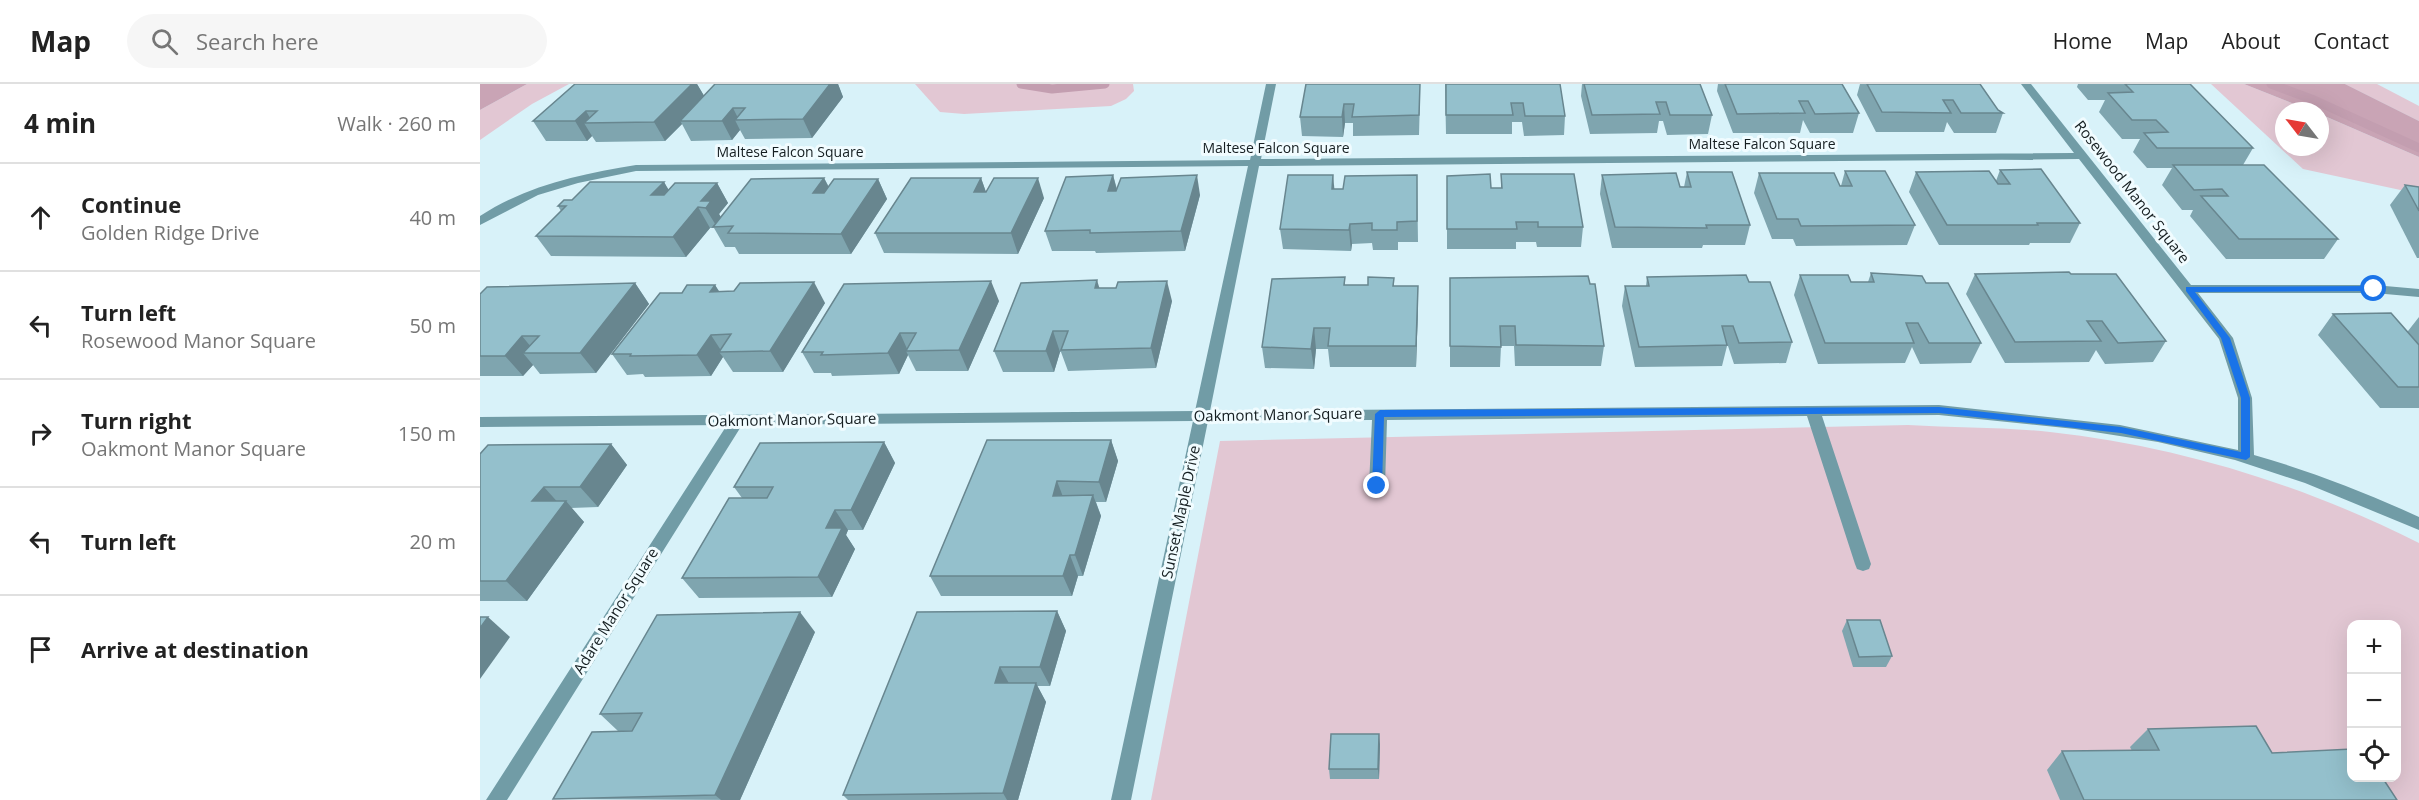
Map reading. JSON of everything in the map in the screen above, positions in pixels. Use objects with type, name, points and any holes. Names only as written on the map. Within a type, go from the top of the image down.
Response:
[{"type":"street","name":"Sunset Maple Drive","points":[[1121,800],[1271,84]]},
{"type":"street","name":"Rosewood Manor Square","points":[[2026,84],[2226,338],[2246,398],[2246,457]]},
{"type":"street","name":"Maltese Falcon Square","points":[[480,221],[516,201],[543,190],[594,174],[636,168],[2083,156]]},
{"type":"street","points":[[2189,289],[2374,289],[2419,293]]},
{"type":"street","points":[[1813,411],[1863,564]]},
{"type":"street","name":"Oakmont Manor Square","points":[[480,422],[1950,411],[2121,430],[2246,457],[2382,506],[2419,524]]},
{"type":"street","points":[[1377,486],[1380,414]]},
{"type":"street","name":"Adare Manor Square","points":[[496,800],[737,421]]},
{"type":"shaded area","points":[[480,84],[527,84],[480,110]]},
{"type":"shaded area","points":[[527,84],[569,84],[532,104],[480,140],[480,110]]},
{"type":"shaded area","points":[[915,84],[1133,84],[1134,91],[1126,99],[1111,106],[964,114],[940,112]]},
{"type":"shaded area","points":[[2211,84],[2244,84],[2289,102],[2275,102],[2275,143]]},
{"type":"shaded area","points":[[2244,84],[2345,84],[2419,121],[2419,157],[2329,118],[2329,102],[2289,102]]},
{"type":"shaded area","points":[[2345,84],[2377,84],[2419,106],[2419,121]]},
{"type":"shaded area","points":[[2329,118],[2419,157],[2419,194],[2303,169],[2289,156],[2329,156]]},
{"type":"shaded area","points":[[1908,425],[2032,430],[2098,438],[2145,447],[2239,471],[2331,503],[2419,543],[2419,800],[1151,800],[1220,441]]},
{"type":"building","points":[[575,84],[692,84],[654,122],[584,123],[597,111],[586,111],[575,121],[533,121]]},
{"type":"building","points":[[715,84],[830,84],[803,119],[735,120],[745,108],[733,108],[722,121],[680,121]]},
{"type":"building","points":[[1306,84],[1420,84],[1419,115],[1352,117],[1354,104],[1344,104],[1342,117],[1300,117]]},
{"type":"building","points":[[1446,84],[1560,84],[1565,116],[1525,116],[1523,103],[1511,103],[1513,115],[1446,115]]},
{"type":"building","points":[[1584,84],[1700,84],[1712,115],[1670,115],[1666,102],[1656,102],[1660,114],[1592,115]]},
{"type":"building","points":[[1725,84],[1842,84],[1859,113],[1815,114],[1808,101],[1799,101],[1805,113],[1737,114]]},
{"type":"building","points":[[1867,84],[1980,84],[1998,110],[2003,113],[1961,113],[1953,100],[1943,100],[1951,113],[1882,112]]},
{"type":"building","points":[[2125,84],[2190,84],[2253,148],[2157,148],[2144,133],[2168,132],[2156,120],[2132,120],[2108,93],[2133,92]]},
{"type":"building","points":[[2173,165],[2264,165],[2338,239],[2239,239],[2201,196],[2228,196],[2222,189],[2194,190]]},
{"type":"building","points":[[2041,169],[2080,223],[1947,225],[1916,172],[1989,171],[1998,184],[2010,184],[2000,170]]},
{"type":"building","points":[[1845,171],[1885,171],[1915,225],[1801,226],[1798,219],[1777,219],[1759,173],[1834,173],[1840,186],[1852,186]]},
{"type":"building","points":[[1687,172],[1732,172],[1750,225],[1706,225],[1707,228],[1615,227],[1602,175],[1676,173],[1680,187],[1691,187]]},
{"type":"building","points":[[1490,174],[1491,188],[1502,188],[1501,174],[1574,174],[1583,227],[1538,227],[1538,222],[1516,222],[1517,229],[1447,229],[1447,176]]},
{"type":"building","points":[[1113,175],[1108,191],[1116,191],[1121,178],[1197,175],[1181,231],[1090,233],[1090,230],[1045,231],[1066,177]]},
{"type":"building","points":[[1288,175],[1333,175],[1332,189],[1343,189],[1345,176],[1417,175],[1417,221],[1397,222],[1397,230],[1372,230],[1372,223],[1350,224],[1349,230],[1280,229]]},
{"type":"building","points":[[824,178],[813,193],[824,193],[834,179],[878,179],[841,234],[728,233],[733,226],[713,227],[751,179]]},
{"type":"building","points":[[911,178],[981,178],[974,192],[986,192],[994,178],[1038,178],[1011,233],[875,233]]},
{"type":"building","points":[[590,182],[664,182],[651,195],[664,195],[675,183],[717,183],[701,201],[711,201],[706,208],[698,207],[673,237],[536,236],[566,206],[558,206],[564,200],[572,200]]},
{"type":"building","points":[[2405,185],[2419,187],[2419,211]]},
{"type":"building","points":[[2069,272],[2071,274],[2116,274],[2166,341],[2118,343],[2102,321],[2087,321],[2101,341],[2015,342],[1975,274]]},
{"type":"building","points":[[1871,273],[1922,276],[1926,283],[1948,283],[1981,343],[1929,343],[1918,323],[1906,323],[1914,343],[1825,343],[1800,275],[1848,275],[1851,282],[1874,282]]},
{"type":"building","points":[[1746,275],[1749,282],[1770,282],[1792,342],[1739,343],[1733,326],[1722,326],[1727,345],[1639,347],[1625,286],[1649,286],[1647,277]]},
{"type":"building","points":[[1588,276],[1590,284],[1595,284],[1604,346],[1516,345],[1515,326],[1500,326],[1501,347],[1450,346],[1450,278]]},
{"type":"building","points":[[1345,277],[1344,285],[1368,285],[1368,277],[1394,278],[1393,286],[1418,286],[1416,346],[1328,346],[1330,328],[1314,328],[1311,349],[1262,347],[1272,279]]},
{"type":"building","points":[[1097,280],[1095,288],[1116,288],[1118,282],[1167,281],[1151,348],[1061,350],[1068,331],[1053,331],[1046,351],[994,351],[1021,283]]},
{"type":"building","points":[[991,281],[959,350],[906,351],[916,333],[900,333],[888,353],[821,355],[823,352],[802,352],[844,284]]},
{"type":"building","points":[[814,282],[770,351],[719,352],[731,334],[711,335],[697,355],[612,354],[660,293],[682,293],[687,285],[715,285],[710,292],[734,291],[740,283]]},
{"type":"building","points":[[635,283],[580,353],[523,353],[539,336],[522,336],[505,356],[480,356],[480,294],[487,287]]},
{"type":"building","points":[[2391,313],[2419,345],[2419,387],[2398,387],[2333,314]]},
{"type":"building","points":[[987,440],[1111,440],[1099,482],[1057,481],[1053,496],[1093,495],[1075,555],[1070,555],[1063,576],[930,576]]},
{"type":"building","points":[[884,442],[851,510],[835,510],[826,528],[842,528],[818,577],[682,578],[729,498],[767,498],[773,487],[734,487],[760,443]]},
{"type":"building","points":[[611,444],[580,487],[544,487],[532,501],[566,501],[506,581],[480,581],[480,454],[488,445]]},
{"type":"building","points":[[1057,611],[1040,667],[1000,667],[995,683],[1036,683],[1003,793],[843,795],[917,612]]},
{"type":"building","points":[[800,612],[715,795],[553,799],[592,732],[632,731],[642,713],[600,714],[657,615]]},
{"type":"building","points":[[480,617],[488,617],[480,628]]},
{"type":"building","points":[[1847,620],[1880,620],[1892,656],[1859,657]]},
{"type":"building","points":[[2256,726],[2272,753],[2347,749],[2347,782],[2385,782],[2397,800],[2084,800],[2062,751],[2159,750],[2148,729]]},
{"type":"building","points":[[1331,734],[1379,734],[1378,769],[1329,769]]},
{"type":"waterway","points":[[1021,84],[1052,89],[1105,84]]},
{"type":"waterway","points":[[2271,84],[2314,100],[2419,148]]},
{"type":"route","points":[[1377,486],[1380,414],[1939,410],[2121,430],[2246,457],[2246,398],[2226,338],[2189,289],[2374,289]]}]
